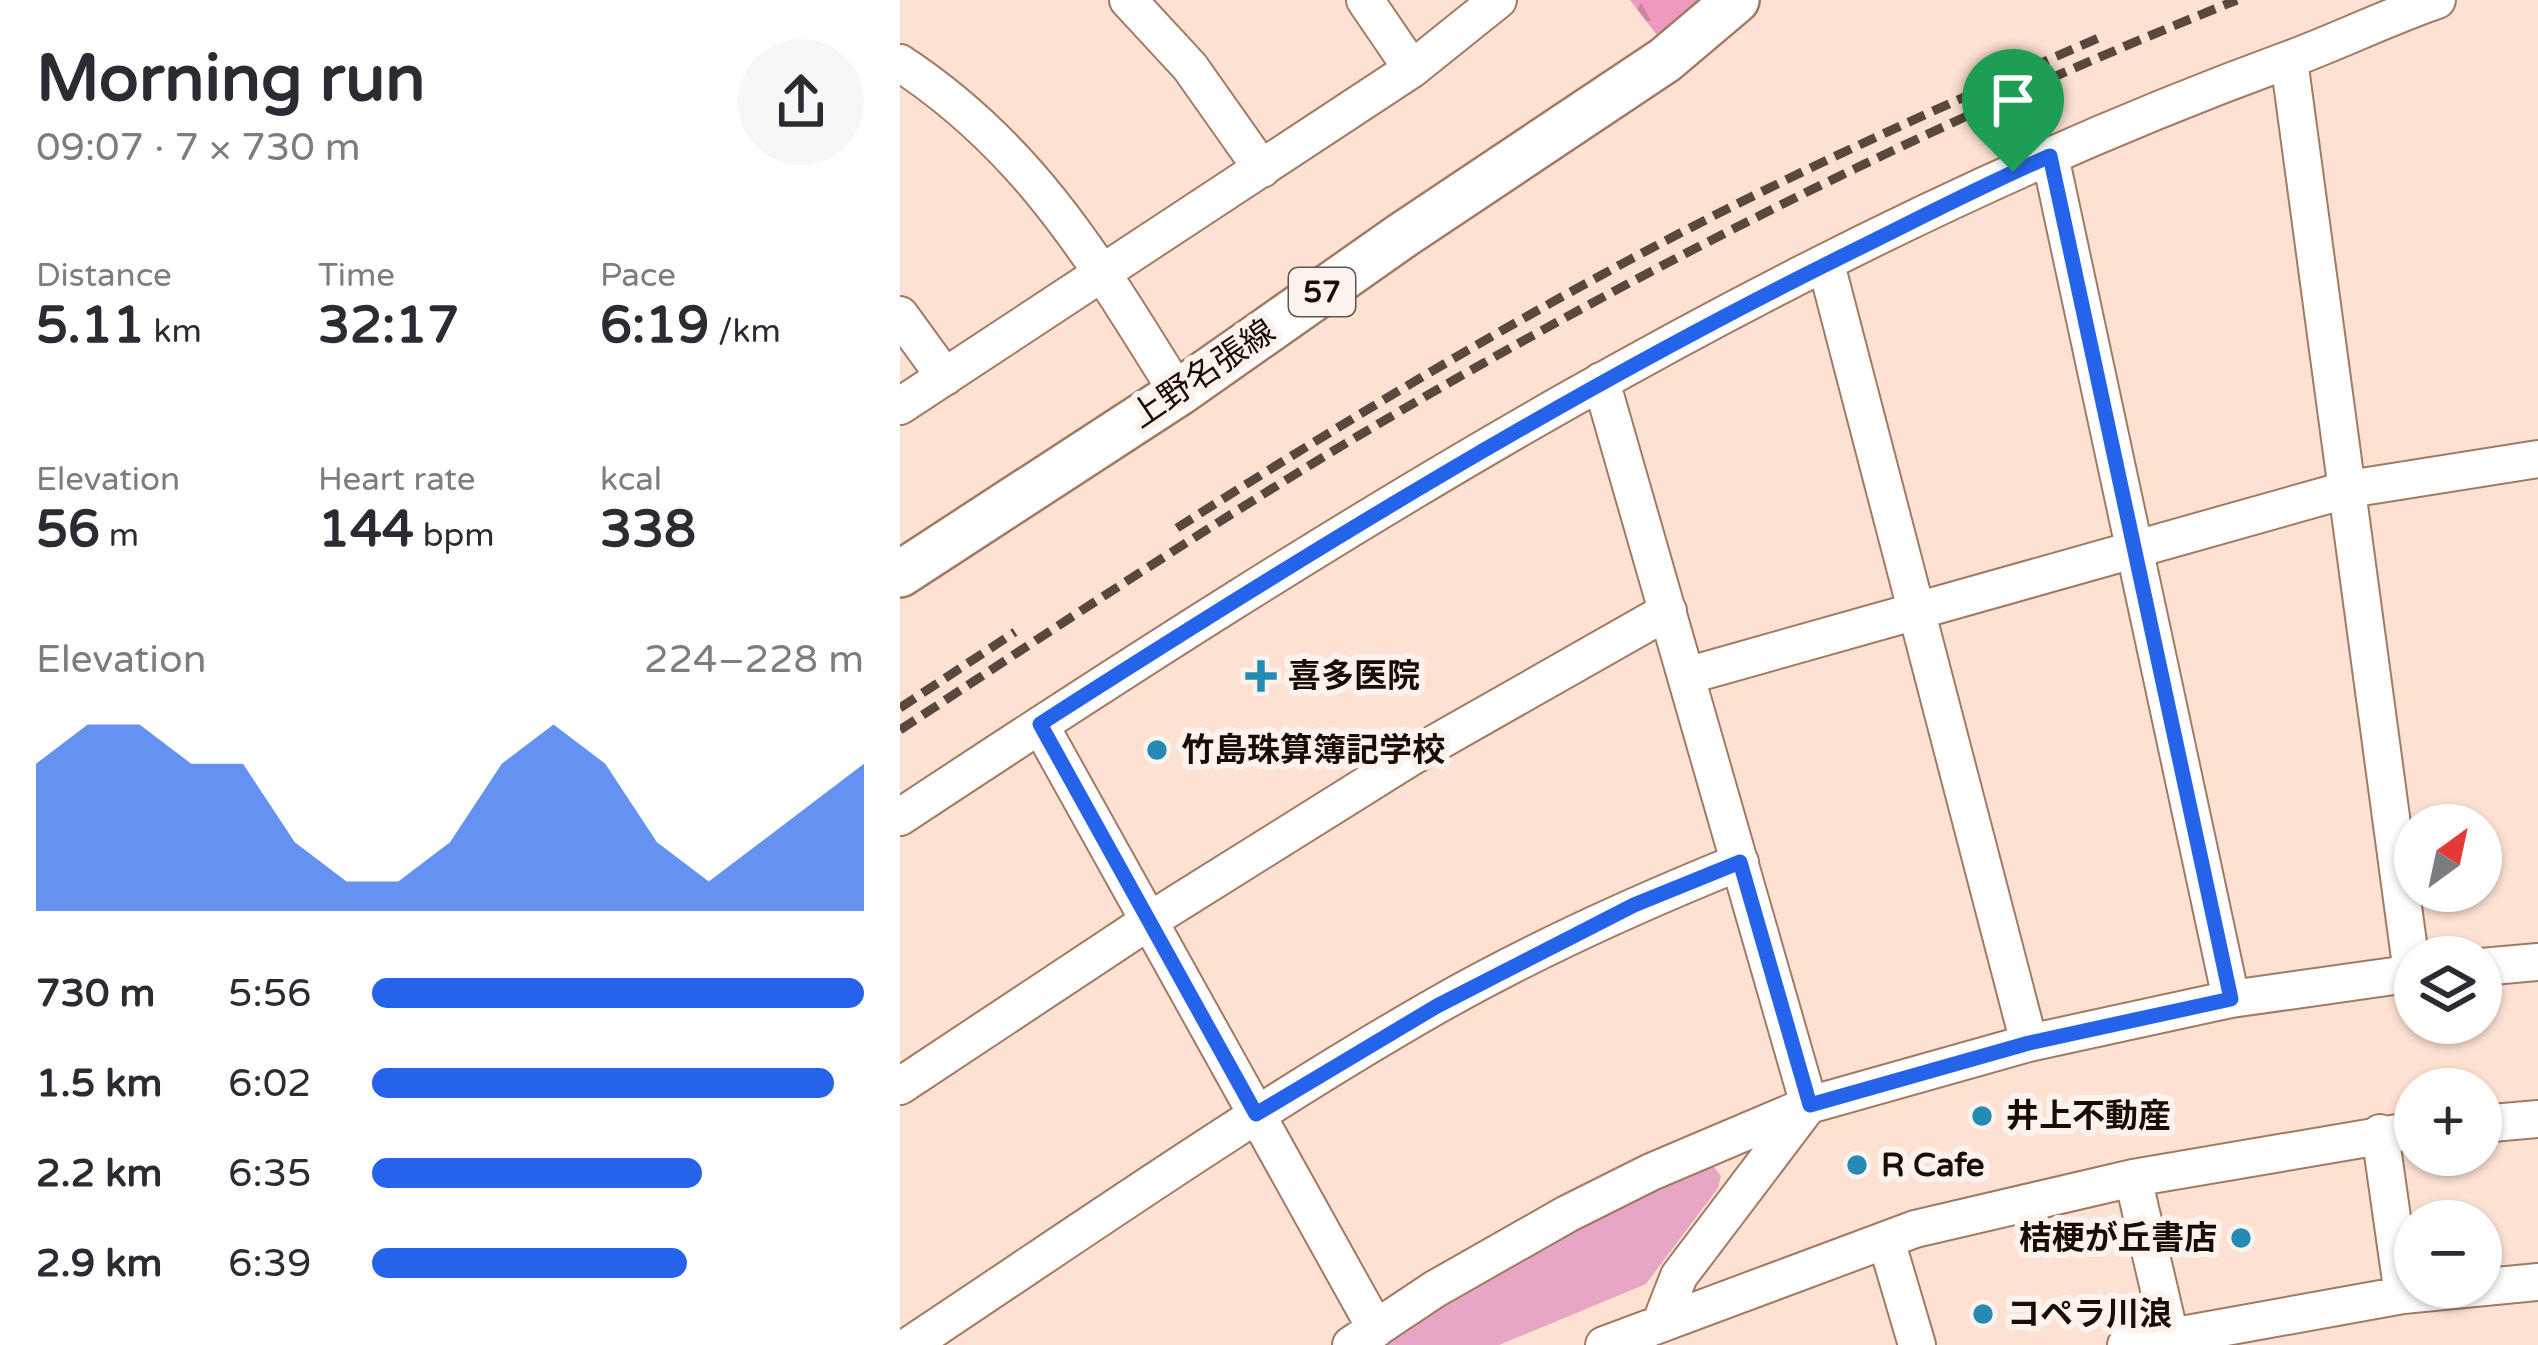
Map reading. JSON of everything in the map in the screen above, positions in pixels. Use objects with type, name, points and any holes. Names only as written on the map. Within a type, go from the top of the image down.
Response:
[{"type":"main road","name":"上野名張線","points":[[900,574],[1178,393],[1665,60],[1736,0]]},
{"type":"street","points":[[1128,0],[1190,67],[1262,169]]},
{"type":"street","points":[[1365,0],[1412,69]]},
{"type":"street","points":[[900,406],[1412,69],[1498,0]]},
{"type":"street","points":[[900,818],[1265,580],[1600,381],[2050,156],[2226,81],[2437,0]]},
{"type":"street","points":[[2289,60],[2409,936]]},
{"type":"street","points":[[900,63],[955,102],[1039,184],[1103,273],[1178,393]]},
{"type":"street","points":[[2050,156],[2231,999]]},
{"type":"street","points":[[1826,264],[2029,1043]]},
{"type":"street","points":[[900,315],[945,377]]},
{"type":"street","points":[[1600,381],[1810,1105]]},
{"type":"street","points":[[1686,676],[2349,489],[2538,459]]},
{"type":"street","points":[[900,1086],[1149,921],[1411,757],[1668,611]]},
{"type":"street","points":[[1040,724],[1256,1114],[1363,1337],[1453,1278],[1567,1214],[1651,1172],[1810,1105],[2029,1043],[2231,999],[2394,976]]},
{"type":"street","points":[[910,1345],[1256,1114],[1437,1006],[1634,905],[1740,862]]},
{"type":"street","points":[[2502,965],[2538,962]]},
{"type":"street","points":[[1661,1322],[1679,1276],[1810,1105]]},
{"type":"street","points":[[2502,1122],[2538,1119]]},
{"type":"street","points":[[1604,1345],[1915,1229],[2133,1178],[2394,1133]]},
{"type":"street","points":[[2133,1178],[2170,1336]]},
{"type":"street","points":[[1886,1240],[1917,1345]]},
{"type":"street","points":[[2502,1285],[2538,1282]]},
{"type":"street","points":[[2126,1345],[2394,1297]]},
{"type":"shaded area","points":[[1713,1166],[1721,1176],[1718,1188],[1646,1284],[1499,1345],[1380,1345],[1508,1265],[1611,1209]]},
{"type":"green space","points":[[1630,0],[1707,0],[1660,39]]},
{"type":"railway","points":[[900,730],[1287,479],[1559,321],[1893,150],[2237,0]]},
{"type":"railway","points":[[1177,528],[1312,443],[1588,282],[1775,185],[2103,36]]},
{"type":"railway","points":[[900,708],[1015,632]]},
{"type":"place","name":"喜多医院","points":[[1261,676]]},
{"type":"place","name":"竹島珠算簿記学校","points":[[1157,750]]},
{"type":"place","name":"井上不動産","points":[[1982,1116]]},
{"type":"place","name":"R Cafe","points":[[1857,1165]]},
{"type":"place","name":"桔梗が丘書店","points":[[2241,1238]]},
{"type":"place","name":"コペラ川浪","points":[[1983,1314]]},
{"type":"route","points":[[2050,156],[2231,999],[2029,1043],[1810,1105],[1740,862],[1634,905],[1437,1006],[1256,1114],[1040,724],[1265,580],[1564,401],[2013,172],[2050,156]]}]
